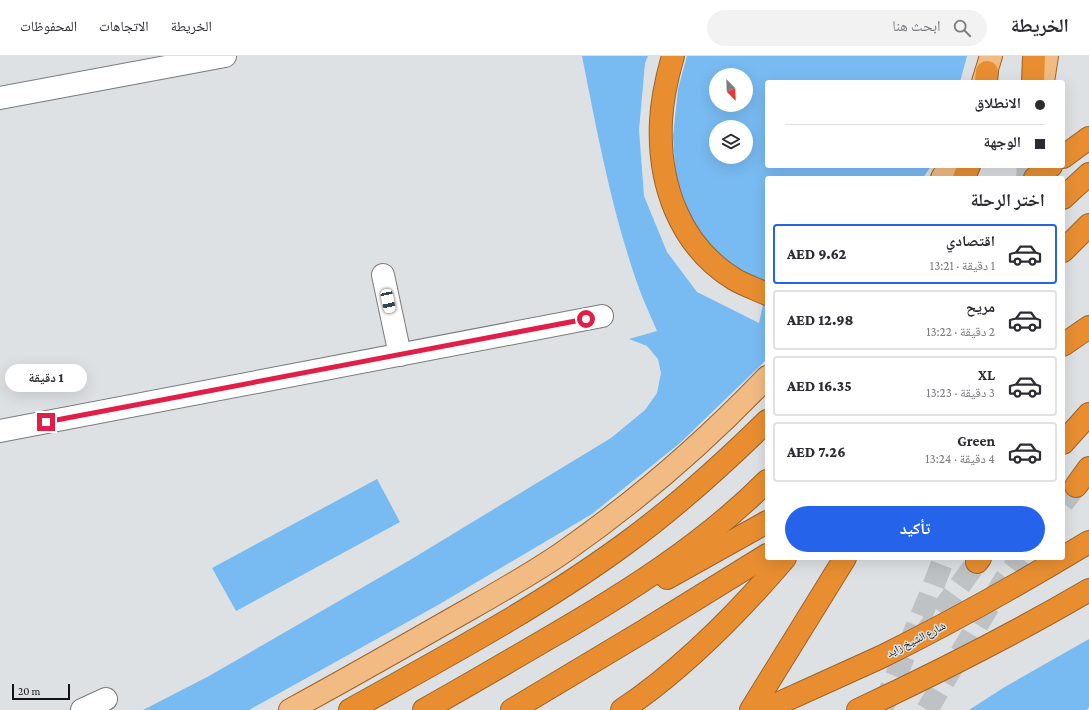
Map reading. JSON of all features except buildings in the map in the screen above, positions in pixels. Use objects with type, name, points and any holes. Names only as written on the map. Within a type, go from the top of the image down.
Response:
[{"type":"highway","points":[[673,56],[663,99],[661,143],[668,187],[674,209],[682,226],[709,259],[733,278],[765,293]]},
{"type":"highway","points":[[1033,80],[1034,56]]},
{"type":"highway","points":[[1065,156],[1089,138]]},
{"type":"highway","points":[[1038,176],[1048,168]]},
{"type":"highway","points":[[1065,196],[1089,174]]},
{"type":"highway","points":[[1065,249],[1089,225]]},
{"type":"highway","points":[[1065,343],[1089,327]]},
{"type":"highway","points":[[1065,441],[1089,414]]},
{"type":"highway","points":[[350,710],[544,598],[619,548],[660,518],[693,490],[765,424]]},
{"type":"highway","points":[[1076,486],[1089,468]]},
{"type":"highway","points":[[424,710],[575,623],[660,569],[730,515],[765,483]]},
{"type":"highway","points":[[575,623],[639,593],[765,523]]},
{"type":"highway","name":"شارع الشيخ زايد","points":[[1065,557],[1089,542]]},
{"type":"highway","points":[[512,710],[765,556]]},
{"type":"highway","points":[[622,710],[699,648],[734,615],[783,560]]},
{"type":"highway","points":[[751,710],[844,560]]},
{"type":"highway","name":"شارع الشيخ زايد","points":[[764,710],[880,657],[966,613],[1060,560]]},
{"type":"highway","points":[[858,710],[949,667],[1048,614],[1089,590]]},
{"type":"main road","points":[[1043,80],[1047,56]]},
{"type":"main road","points":[[290,710],[517,582],[565,551],[610,518],[656,481],[703,440],[765,379]]},
{"type":"street","points":[[0,98],[225,56]]},
{"type":"street","points":[[383,275],[400,355]]},
{"type":"street","points":[[0,431],[602,316]]},
{"type":"shaded area","points":[[582,56],[648,56],[645,63],[639,130],[644,196],[667,252],[697,292],[759,323],[765,296],[765,361],[680,443],[592,514],[438,605],[249,710],[143,710],[209,676],[410,560],[611,438],[645,410],[657,393],[661,373],[658,359],[647,346],[629,339],[657,331],[638,287],[627,253],[605,169]]},
{"type":"shaded area","points":[[687,56],[967,56],[961,80],[765,80],[765,168],[930,168],[924,176],[765,176],[765,290],[709,252],[686,216],[676,184],[673,136],[678,89]]},
{"type":"shaded area","points":[[377,479],[400,522],[236,611],[212,568]]},
{"type":"shaded area","points":[[1089,639],[1089,707],[1087,710],[969,710],[1003,688]]},
{"type":"tunnel","points":[[1027,176],[1028,168]]},
{"type":"tunnel","points":[[1065,500],[1076,486]]},
{"type":"tunnel","points":[[883,707],[943,560]]},
{"type":"tunnel","points":[[927,710],[1005,579],[1019,560]]},
{"type":"tunnel","points":[[921,639],[977,562]]},
{"type":"route","points":[[46,422],[586,319]]}]
